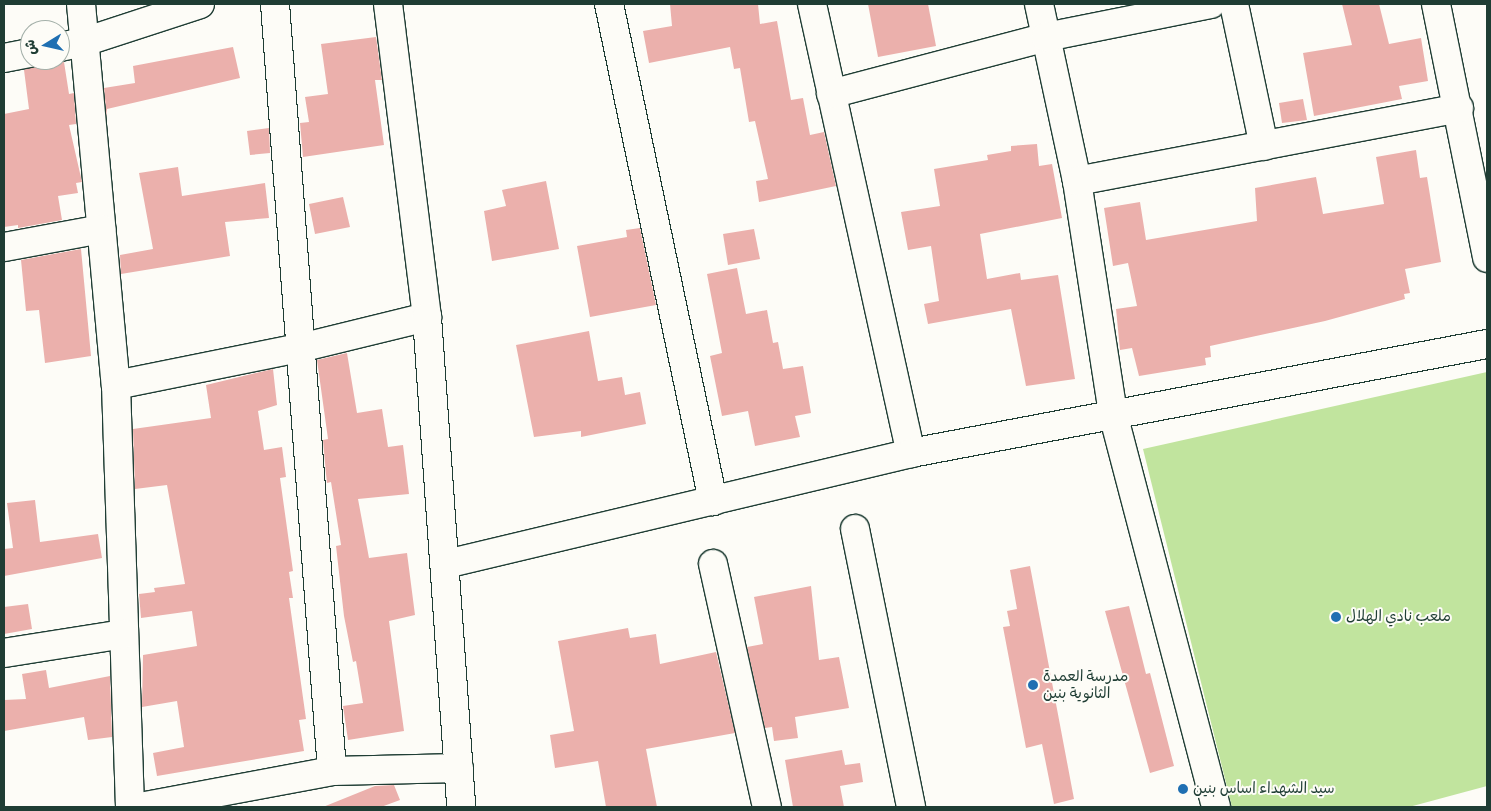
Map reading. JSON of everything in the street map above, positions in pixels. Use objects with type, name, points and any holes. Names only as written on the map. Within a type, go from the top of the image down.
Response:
[{"type":"street","points":[[81,4],[72,45],[101,229],[116,384],[130,807]]},
{"type":"street","points":[[72,45],[200,4]]},
{"type":"street","points":[[275,4],[332,771]]},
{"type":"street","points":[[388,4],[427,317],[446,564],[461,807]]},
{"type":"street","points":[[609,4],[713,501]]},
{"type":"street","points":[[812,4],[911,453]]},
{"type":"street","points":[[1039,4],[1077,181],[1113,414],[1216,807]]},
{"type":"street","points":[[832,94],[1046,37],[1211,4]]},
{"type":"street","points":[[1234,4],[1264,146]]},
{"type":"street","points":[[1436,4],[1459,108],[1487,258]]},
{"type":"street","points":[[4,58],[20,55]]},
{"type":"street","points":[[1077,181],[1459,108]]},
{"type":"street","points":[[4,248],[101,229]]},
{"type":"street","points":[[116,384],[300,348],[427,317]]},
{"type":"street","points":[[446,564],[911,453],[1487,344]]},
{"type":"street","points":[[855,529],[911,807]]},
{"type":"street","points":[[713,564],[767,807]]},
{"type":"street","points":[[4,653],[124,634]]},
{"type":"street","points":[[140,807],[239,798],[332,771],[459,768]]},
{"type":"green space","name":"ملعب نادي الهلال","points":[[1487,372],[1487,786],[1409,807],[1232,807],[1143,449]]},
{"type":"building","points":[[670,4],[758,4],[760,24],[777,21],[791,100],[803,98],[810,135],[824,132],[836,186],[759,202],[756,181],[768,179],[755,121],[749,122],[740,68],[734,69],[730,47],[649,63],[643,31],[672,26]]},
{"type":"building","points":[[868,4],[928,4],[936,46],[878,57]]},
{"type":"building","points":[[1342,4],[1379,4],[1389,44],[1421,38],[1428,81],[1399,86],[1402,99],[1314,116],[1303,53],[1352,45]]},
{"type":"building","points":[[376,37],[382,80],[375,80],[384,145],[303,157],[300,123],[309,122],[305,97],[328,94],[321,44]]},
{"type":"building","points":[[233,47],[240,78],[107,109],[107,120],[104,88],[135,83],[133,66]]},
{"type":"building","points":[[24,70],[65,70],[69,94],[74,93],[76,124],[69,125],[82,182],[76,183],[78,193],[58,196],[62,220],[18,228],[18,225],[4,227],[4,114],[29,109]]},
{"type":"building","points":[[1303,99],[1307,120],[1282,123],[1279,103]]},
{"type":"building","points":[[269,128],[270,153],[250,155],[247,131]]},
{"type":"building","points":[[1037,144],[1039,166],[1052,164],[1062,218],[980,234],[987,279],[1020,273],[1021,280],[1058,275],[1075,379],[1026,386],[1011,309],[928,324],[924,304],[939,301],[931,246],[908,250],[901,212],[940,206],[934,169],[988,160],[987,155],[1011,151],[1011,146]]},
{"type":"building","points":[[1416,150],[1420,178],[1427,177],[1441,262],[1405,269],[1410,293],[1404,294],[1405,299],[1325,321],[1210,346],[1211,357],[1205,358],[1206,365],[1139,376],[1132,348],[1120,350],[1116,309],[1137,306],[1128,263],[1113,266],[1104,208],[1140,202],[1146,240],[1257,221],[1255,188],[1316,177],[1323,214],[1384,204],[1376,157]]},
{"type":"building","points":[[178,167],[182,196],[265,183],[269,218],[225,222],[230,256],[121,274],[120,255],[153,249],[139,173]]},
{"type":"building","points":[[546,181],[559,249],[492,261],[484,211],[506,206],[502,190]]},
{"type":"building","points":[[343,197],[350,227],[315,234],[309,204]]},
{"type":"building","points":[[640,228],[656,305],[590,317],[577,246],[627,237],[626,230]]},
{"type":"building","points":[[754,229],[760,259],[728,265],[723,234]]},
{"type":"building","points":[[81,249],[91,356],[45,363],[39,310],[26,311],[21,260]]},
{"type":"building","points":[[737,268],[746,314],[767,310],[773,343],[778,342],[783,369],[803,366],[811,413],[795,416],[800,437],[755,446],[748,411],[722,416],[710,356],[722,353],[707,274]]},
{"type":"building","points":[[589,331],[598,381],[622,377],[625,395],[640,392],[646,424],[581,437],[581,431],[534,437],[516,345]]},
{"type":"building","points":[[347,353],[357,413],[382,409],[388,447],[403,445],[409,494],[358,499],[369,558],[407,553],[415,615],[389,621],[404,731],[348,740],[343,706],[363,703],[356,661],[353,662],[344,616],[336,546],[341,545],[331,482],[327,483],[323,440],[328,439],[317,360]]},
{"type":"building","points":[[273,369],[277,405],[258,411],[264,450],[282,447],[286,477],[280,478],[293,571],[289,572],[293,598],[289,598],[306,719],[299,720],[304,751],[157,776],[153,753],[184,747],[177,701],[142,707],[143,655],[197,646],[192,611],[141,618],[139,594],[155,592],[154,588],[185,584],[167,485],[135,489],[133,429],[211,418],[206,385]]},
{"type":"building","points":[[35,500],[40,542],[98,534],[102,558],[4,576],[4,549],[13,548],[7,503]]},
{"type":"building","name":"مدرسة العمدة الثانوية بنين","points":[[1030,566],[1074,799],[1054,804],[1042,744],[1026,748],[1003,627],[1010,626],[1007,611],[1017,609],[1010,570]]},
{"type":"building","points":[[811,586],[819,660],[839,657],[849,708],[795,717],[798,738],[774,741],[772,727],[765,728],[747,647],[763,644],[754,597]]},
{"type":"building","points":[[28,604],[32,629],[4,634],[4,607]]},
{"type":"building","points":[[1129,606],[1146,674],[1150,673],[1174,766],[1150,773],[1105,611]]},
{"type":"building","points":[[628,628],[630,638],[656,634],[660,664],[716,652],[735,733],[646,749],[657,807],[606,807],[598,761],[555,768],[550,735],[574,731],[558,641]]},
{"type":"building","points":[[46,670],[49,688],[110,676],[112,737],[88,740],[84,717],[4,731],[4,700],[26,699],[22,674]]},
{"type":"building","points":[[842,750],[845,765],[860,763],[863,782],[840,786],[844,807],[793,807],[785,760]]},
{"type":"building","points":[[394,785],[400,800],[381,807],[323,807],[375,786]]},
{"type":"place","name":"ملعب نادي الهلال","points":[[1336,617]]},
{"type":"place","name":"مدرسة العمدة الثانوية بنين","points":[[1033,685]]},
{"type":"place","name":"سيد الشهداء اساس بنين","points":[[1183,789]]}]
